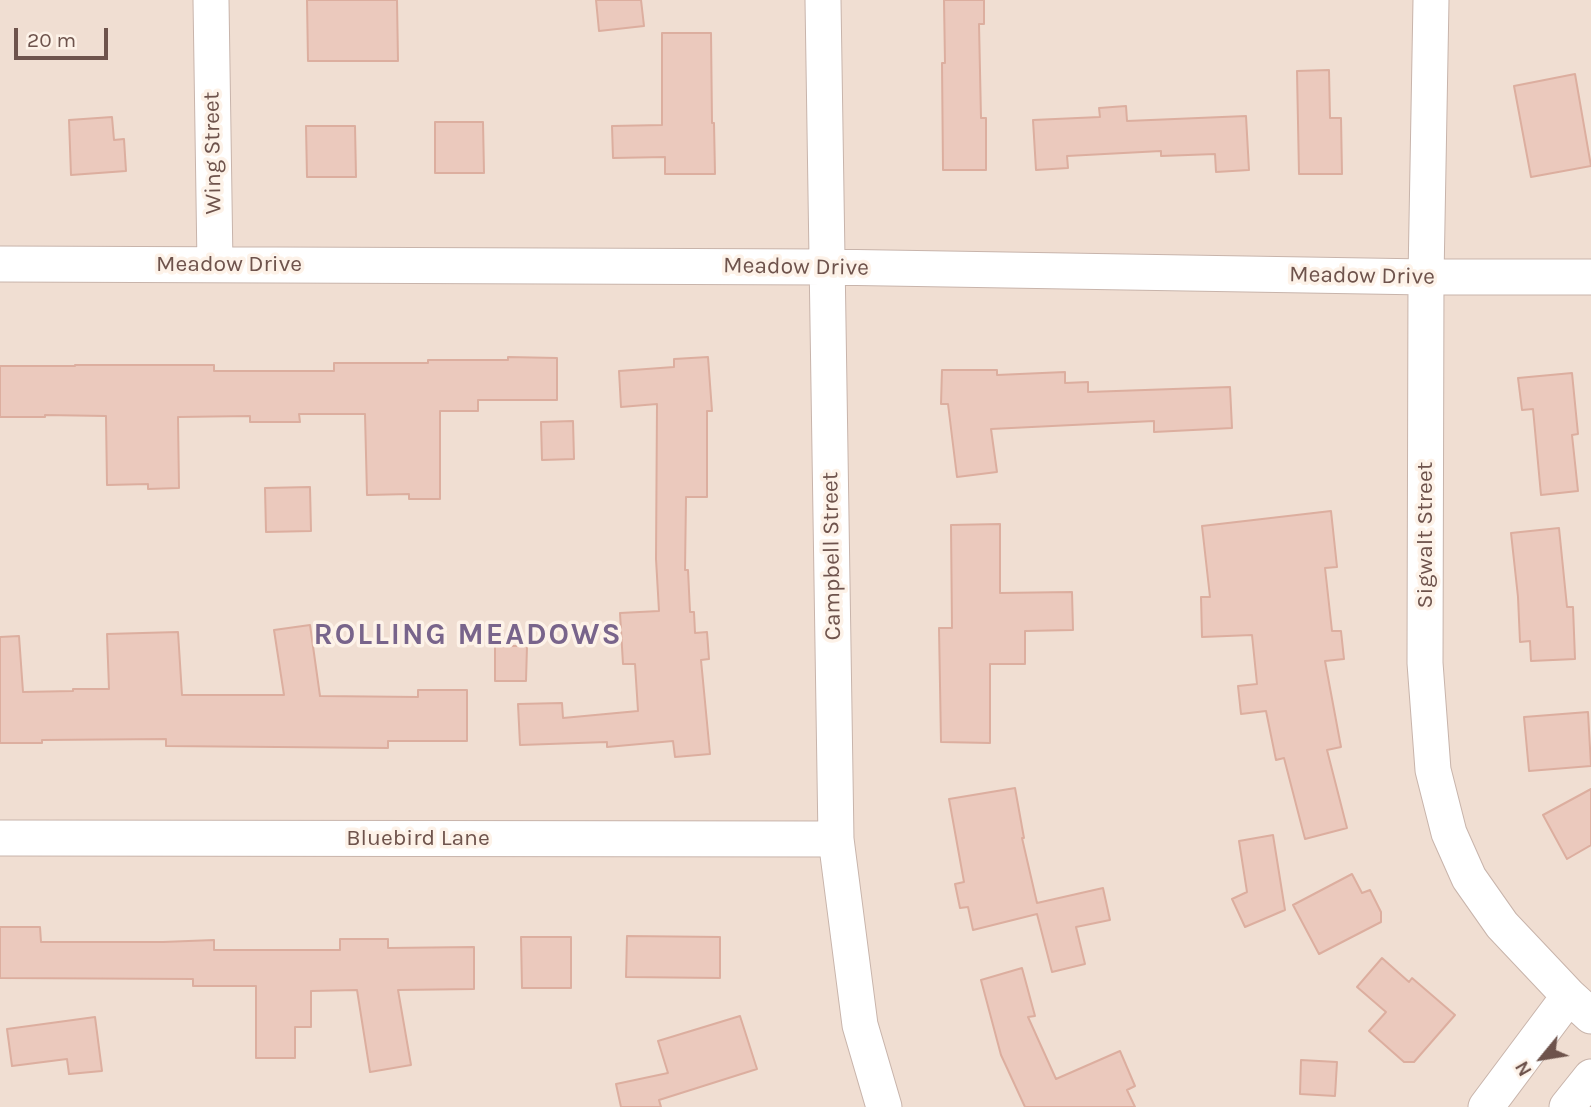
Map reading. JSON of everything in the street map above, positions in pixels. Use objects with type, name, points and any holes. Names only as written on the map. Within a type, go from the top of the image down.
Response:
[{"type":"street","name":"Wing Street","points":[[211,0],[215,264]]},
{"type":"street","name":"Campbell Street","points":[[823,0],[836,839],[860,1025],[884,1107]]},
{"type":"street","name":"Sigwalt Street","points":[[1431,0],[1426,277],[1425,663],[1433,770],[1449,832],[1469,878],[1502,925],[1580,1006]]},
{"type":"street","name":"Meadow Drive","points":[[0,264],[827,267],[1426,277],[1591,276]]},
{"type":"street","name":"Bluebird Lane","points":[[0,838],[836,839]]},
{"type":"street","points":[[1486,1107],[1580,1006]]},
{"type":"street","points":[[1567,1107],[1591,1077]]},
{"type":"shaded area","points":[[0,0],[1591,0],[1591,1107],[0,1107]]},
{"type":"building","points":[[307,0],[397,0],[398,61],[308,61]]},
{"type":"building","points":[[596,0],[641,0],[644,26],[599,31]]},
{"type":"building","points":[[944,0],[984,0],[984,24],[979,24],[981,118],[986,118],[986,170],[943,170]]},
{"type":"building","points":[[662,33],[711,33],[715,174],[665,174],[665,157],[613,158],[612,126],[662,125]]},
{"type":"building","points":[[1329,70],[1330,118],[1341,118],[1342,174],[1299,174],[1297,71]]},
{"type":"building","points":[[1575,74],[1591,166],[1531,177],[1514,86]]},
{"type":"building","points":[[1126,106],[1127,121],[1246,116],[1249,170],[1216,172],[1215,154],[1161,156],[1161,151],[1067,156],[1068,168],[1036,170],[1033,120],[1100,117],[1099,108]]},
{"type":"building","points":[[112,117],[114,140],[124,139],[126,171],[71,175],[69,120]]},
{"type":"building","points":[[435,122],[483,122],[484,173],[435,173]]},
{"type":"building","points":[[306,126],[355,126],[356,177],[307,177]]},
{"type":"building","points":[[508,357],[557,358],[557,400],[478,400],[478,411],[440,411],[440,499],[409,499],[409,494],[367,495],[365,414],[299,414],[300,422],[250,422],[250,416],[178,417],[179,488],[148,489],[148,484],[107,485],[106,416],[0,417],[0,366],[214,365],[214,371],[334,371],[334,363],[428,363],[428,360],[508,360]]},
{"type":"building","points":[[708,357],[712,411],[707,411],[707,497],[686,497],[685,570],[688,570],[690,612],[694,612],[695,633],[707,632],[709,659],[701,660],[710,754],[675,757],[673,741],[607,747],[607,742],[520,745],[518,704],[562,703],[563,718],[638,711],[635,664],[623,664],[620,613],[659,611],[656,559],[657,404],[621,407],[619,371],[674,367],[674,359]]},
{"type":"building","points":[[942,370],[997,370],[997,375],[1065,372],[1065,383],[1088,382],[1088,392],[1230,387],[1232,428],[1154,432],[1154,421],[991,429],[997,472],[957,477],[948,404],[941,404]]},
{"type":"building","points":[[1572,373],[1578,434],[1572,435],[1578,491],[1541,495],[1533,409],[1522,410],[1518,378]]},
{"type":"building","points":[[573,421],[574,459],[542,460],[541,422]]},
{"type":"building","points":[[310,487],[311,531],[266,532],[265,488]]},
{"type":"building","points":[[1331,511],[1337,567],[1325,568],[1332,631],[1341,631],[1344,659],[1325,661],[1341,747],[1327,750],[1347,828],[1305,839],[1284,758],[1276,760],[1266,711],[1241,714],[1238,686],[1257,684],[1252,635],[1202,637],[1201,597],[1210,597],[1202,526]]},
{"type":"building","points":[[1000,524],[1000,593],[1072,592],[1073,630],[1025,631],[1025,664],[990,664],[990,743],[941,742],[939,628],[952,628],[951,525]]},
{"type":"building","points":[[1559,528],[1567,607],[1573,607],[1575,659],[1531,661],[1530,641],[1520,642],[1511,533]]},
{"type":"building","points":[[310,625],[320,696],[418,697],[418,690],[467,690],[467,741],[388,741],[388,748],[166,746],[166,739],[0,743],[0,637],[19,636],[23,692],[109,689],[107,634],[178,632],[182,695],[284,695],[274,630]]},
{"type":"building","points":[[495,646],[527,646],[526,681],[495,681]]},
{"type":"building","points":[[1588,712],[1591,766],[1529,771],[1524,717]]},
{"type":"building","points":[[1015,788],[1022,838],[1037,903],[1103,888],[1110,920],[1076,927],[1085,964],[1052,972],[1037,914],[973,930],[968,907],[960,908],[955,884],[964,882],[949,799]]},
{"type":"building","points":[[1591,789],[1591,845],[1567,859],[1543,815]]},
{"type":"building","points":[[1273,835],[1285,910],[1245,927],[1232,899],[1247,892],[1239,841]]},
{"type":"building","points":[[1352,874],[1362,893],[1370,890],[1381,912],[1381,922],[1319,954],[1293,905]]},
{"type":"building","points":[[0,927],[40,927],[41,942],[214,940],[214,950],[340,950],[340,939],[388,939],[388,948],[474,947],[474,989],[398,990],[411,1065],[370,1072],[357,990],[311,991],[311,1027],[295,1027],[295,1058],[256,1058],[256,986],[193,986],[193,979],[0,978]]},
{"type":"building","points":[[627,936],[720,937],[720,978],[626,977]]},
{"type":"building","points":[[521,937],[571,937],[571,988],[522,988]]},
{"type":"building","points":[[1382,958],[1409,982],[1412,978],[1455,1015],[1414,1062],[1404,1062],[1369,1031],[1386,1012],[1357,987]]},
{"type":"building","points":[[1022,968],[1035,1016],[1028,1017],[1056,1079],[1120,1051],[1135,1086],[1127,1090],[1135,1107],[1025,1107],[1001,1055],[981,980]]},
{"type":"building","points":[[740,1016],[757,1069],[659,1100],[661,1107],[621,1107],[616,1084],[668,1073],[658,1041]]},
{"type":"building","points":[[95,1017],[102,1071],[69,1074],[67,1059],[12,1066],[7,1029]]},
{"type":"building","points":[[1301,1060],[1337,1062],[1335,1096],[1300,1094]]},
{"type":"district","name":"ROLLING MEADOWS","points":[[468,635]]}]
